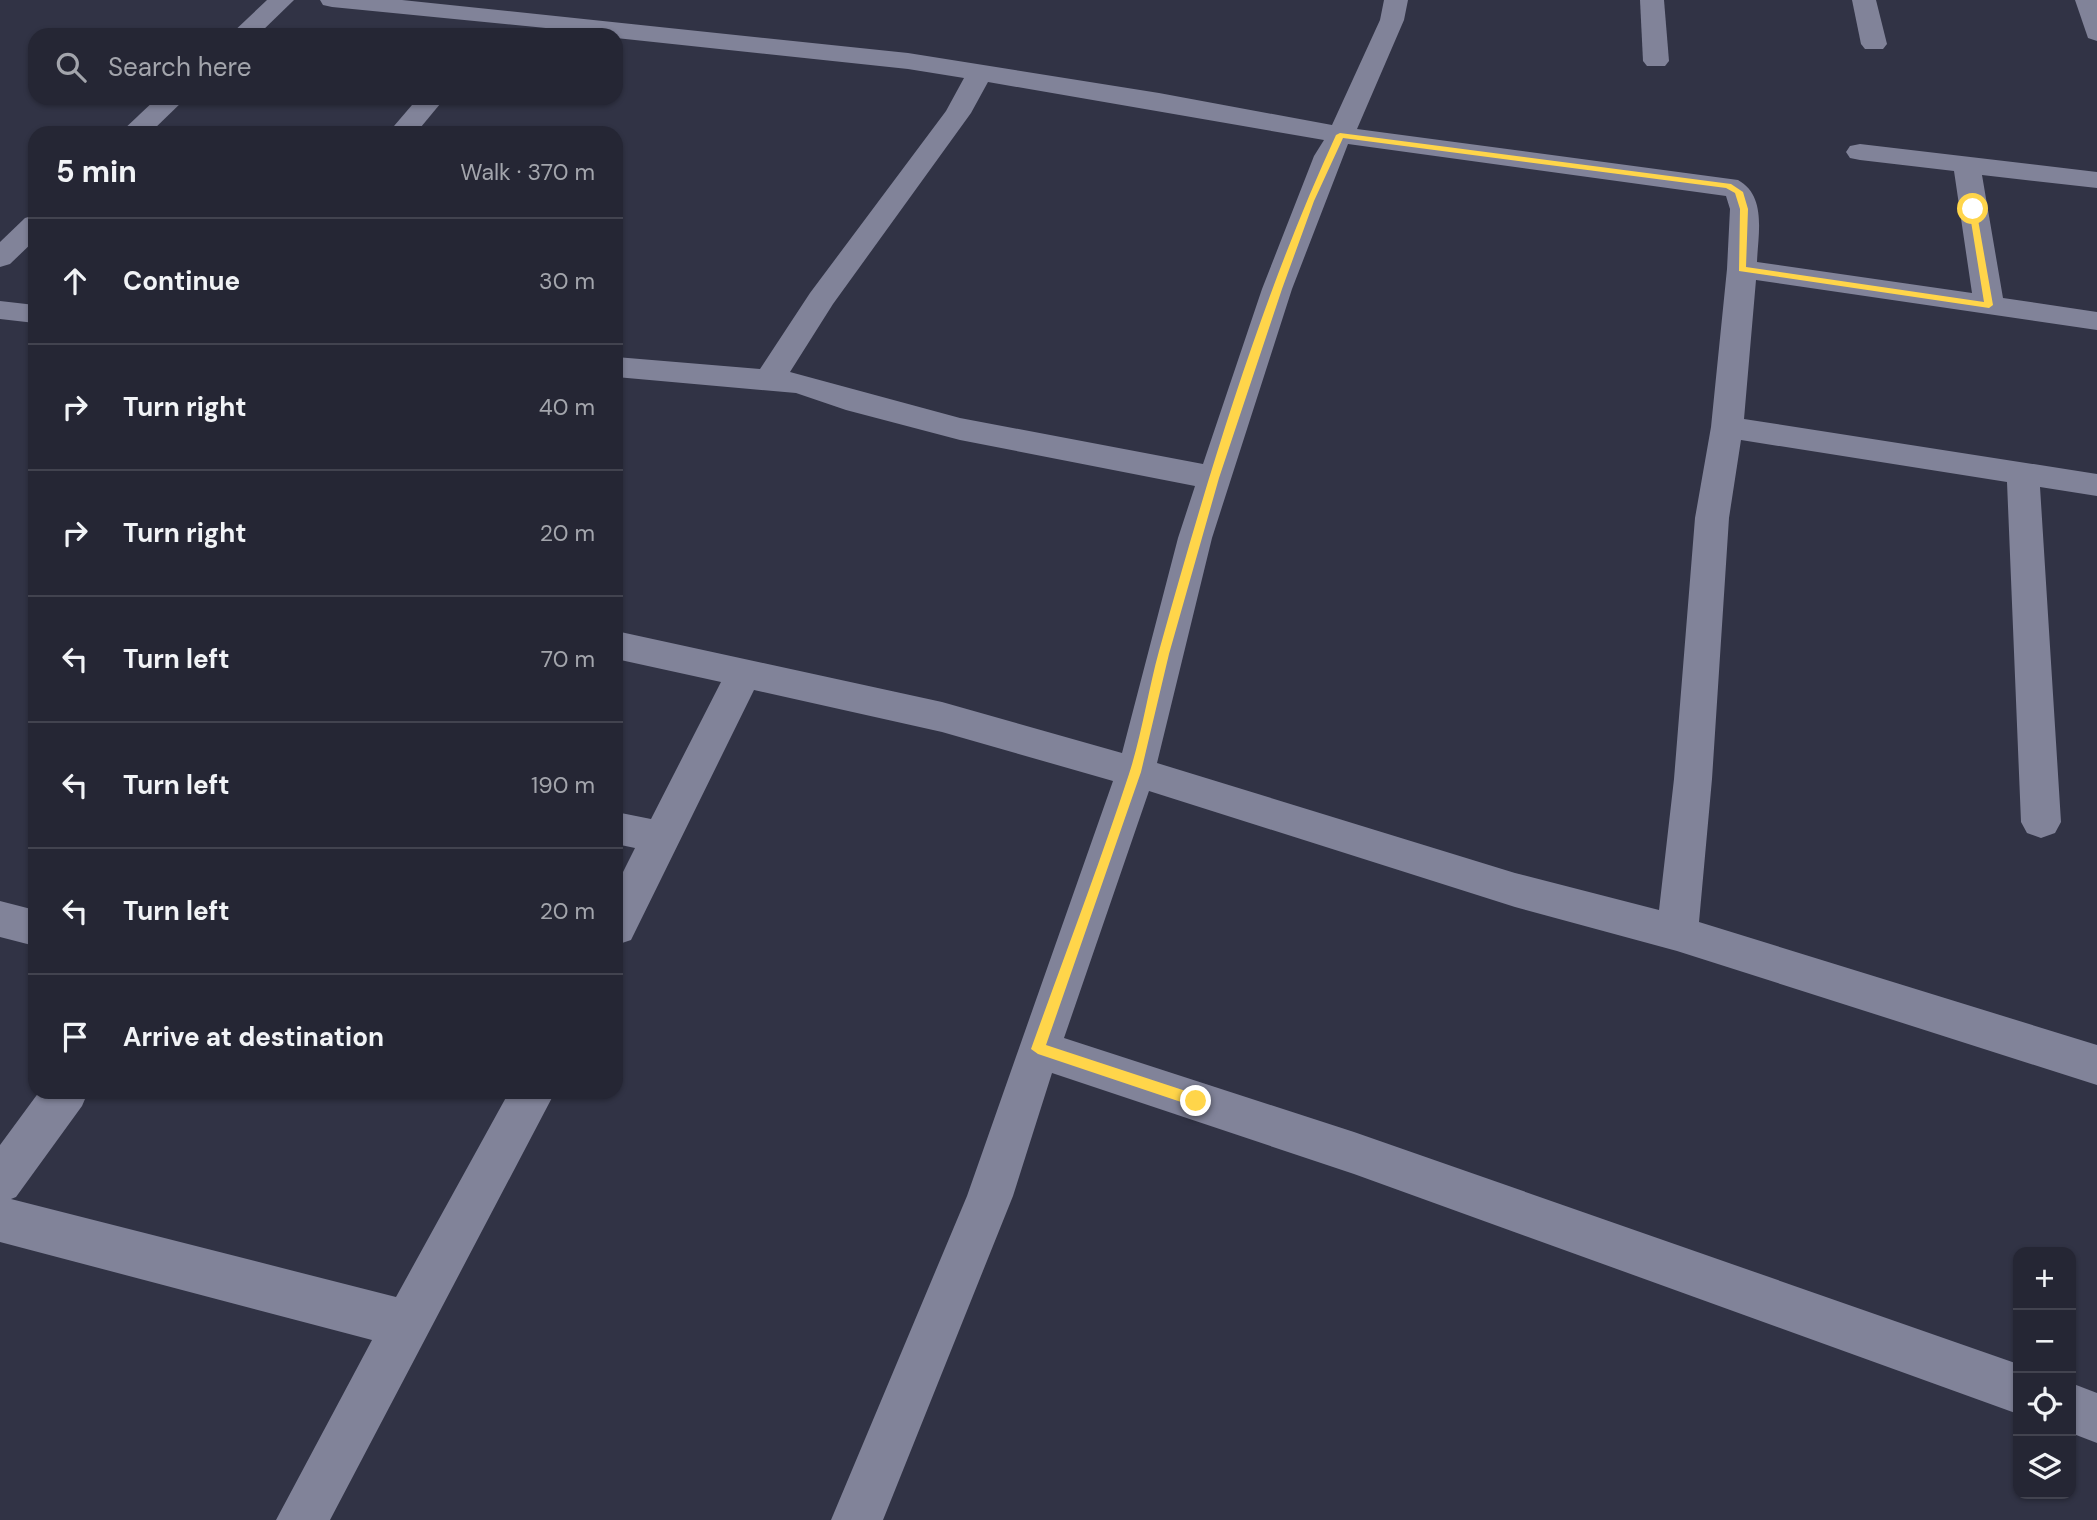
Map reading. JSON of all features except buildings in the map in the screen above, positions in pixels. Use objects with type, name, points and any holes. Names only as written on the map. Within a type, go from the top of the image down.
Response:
[{"type":"street","points":[[251,28],[282,0]]},
{"type":"street","points":[[332,0],[521,28]]},
{"type":"street","points":[[857,1520],[990,1196],[1038,1049],[1136,772],[1164,654],[1214,478],[1282,276],[1328,156],[1392,20],[1396,0]]},
{"type":"street","points":[[1652,0],[1656,61]]},
{"type":"street","points":[[1864,0],[1874,44]]},
{"type":"street","points":[[2087,0],[2097,33]]},
{"type":"street","points":[[623,36],[823,51],[1159,101],[1340,135],[1728,186],[1739,192],[1744,209],[1742,269],[1727,427],[1712,518],[1693,779],[1677,933]]},
{"type":"street","points":[[769,380],[821,300],[958,113],[980,73]]},
{"type":"street","points":[[142,126],[165,105]]},
{"type":"street","points":[[408,126],[426,105]]},
{"type":"street","points":[[1860,152],[2097,180]]},
{"type":"street","points":[[1967,166],[1989,305]]},
{"type":"street","points":[[0,258],[28,231]]},
{"type":"street","points":[[1742,269],[2097,321]]},
{"type":"street","points":[[0,310],[28,313]]},
{"type":"street","points":[[623,368],[800,383],[857,403],[960,429],[1214,478]]},
{"type":"street","points":[[1727,427],[2097,485]]},
{"type":"street","points":[[2023,475],[2027,595],[2038,701],[2041,822]]},
{"type":"street","points":[[623,647],[942,717],[1136,772],[1515,890],[1677,933],[2097,1065]]},
{"type":"street","points":[[623,913],[744,673]]},
{"type":"street","points":[[623,829],[661,837]]},
{"type":"street","points":[[0,919],[28,926]]},
{"type":"street","points":[[1038,1049],[1354,1153],[2013,1387]]},
{"type":"street","points":[[0,1182],[61,1099]]},
{"type":"street","points":[[302,1520],[529,1099]]},
{"type":"street","points":[[0,1219],[408,1325]]},
{"type":"street","points":[[2076,1410],[2097,1418]]},
{"type":"route","points":[[1196,1101],[1038,1049],[1136,772],[1164,654],[1214,478],[1277,289],[1328,156],[1340,135],[1728,186],[1739,192],[1744,209],[1742,269],[1989,305],[1973,209]]}]
